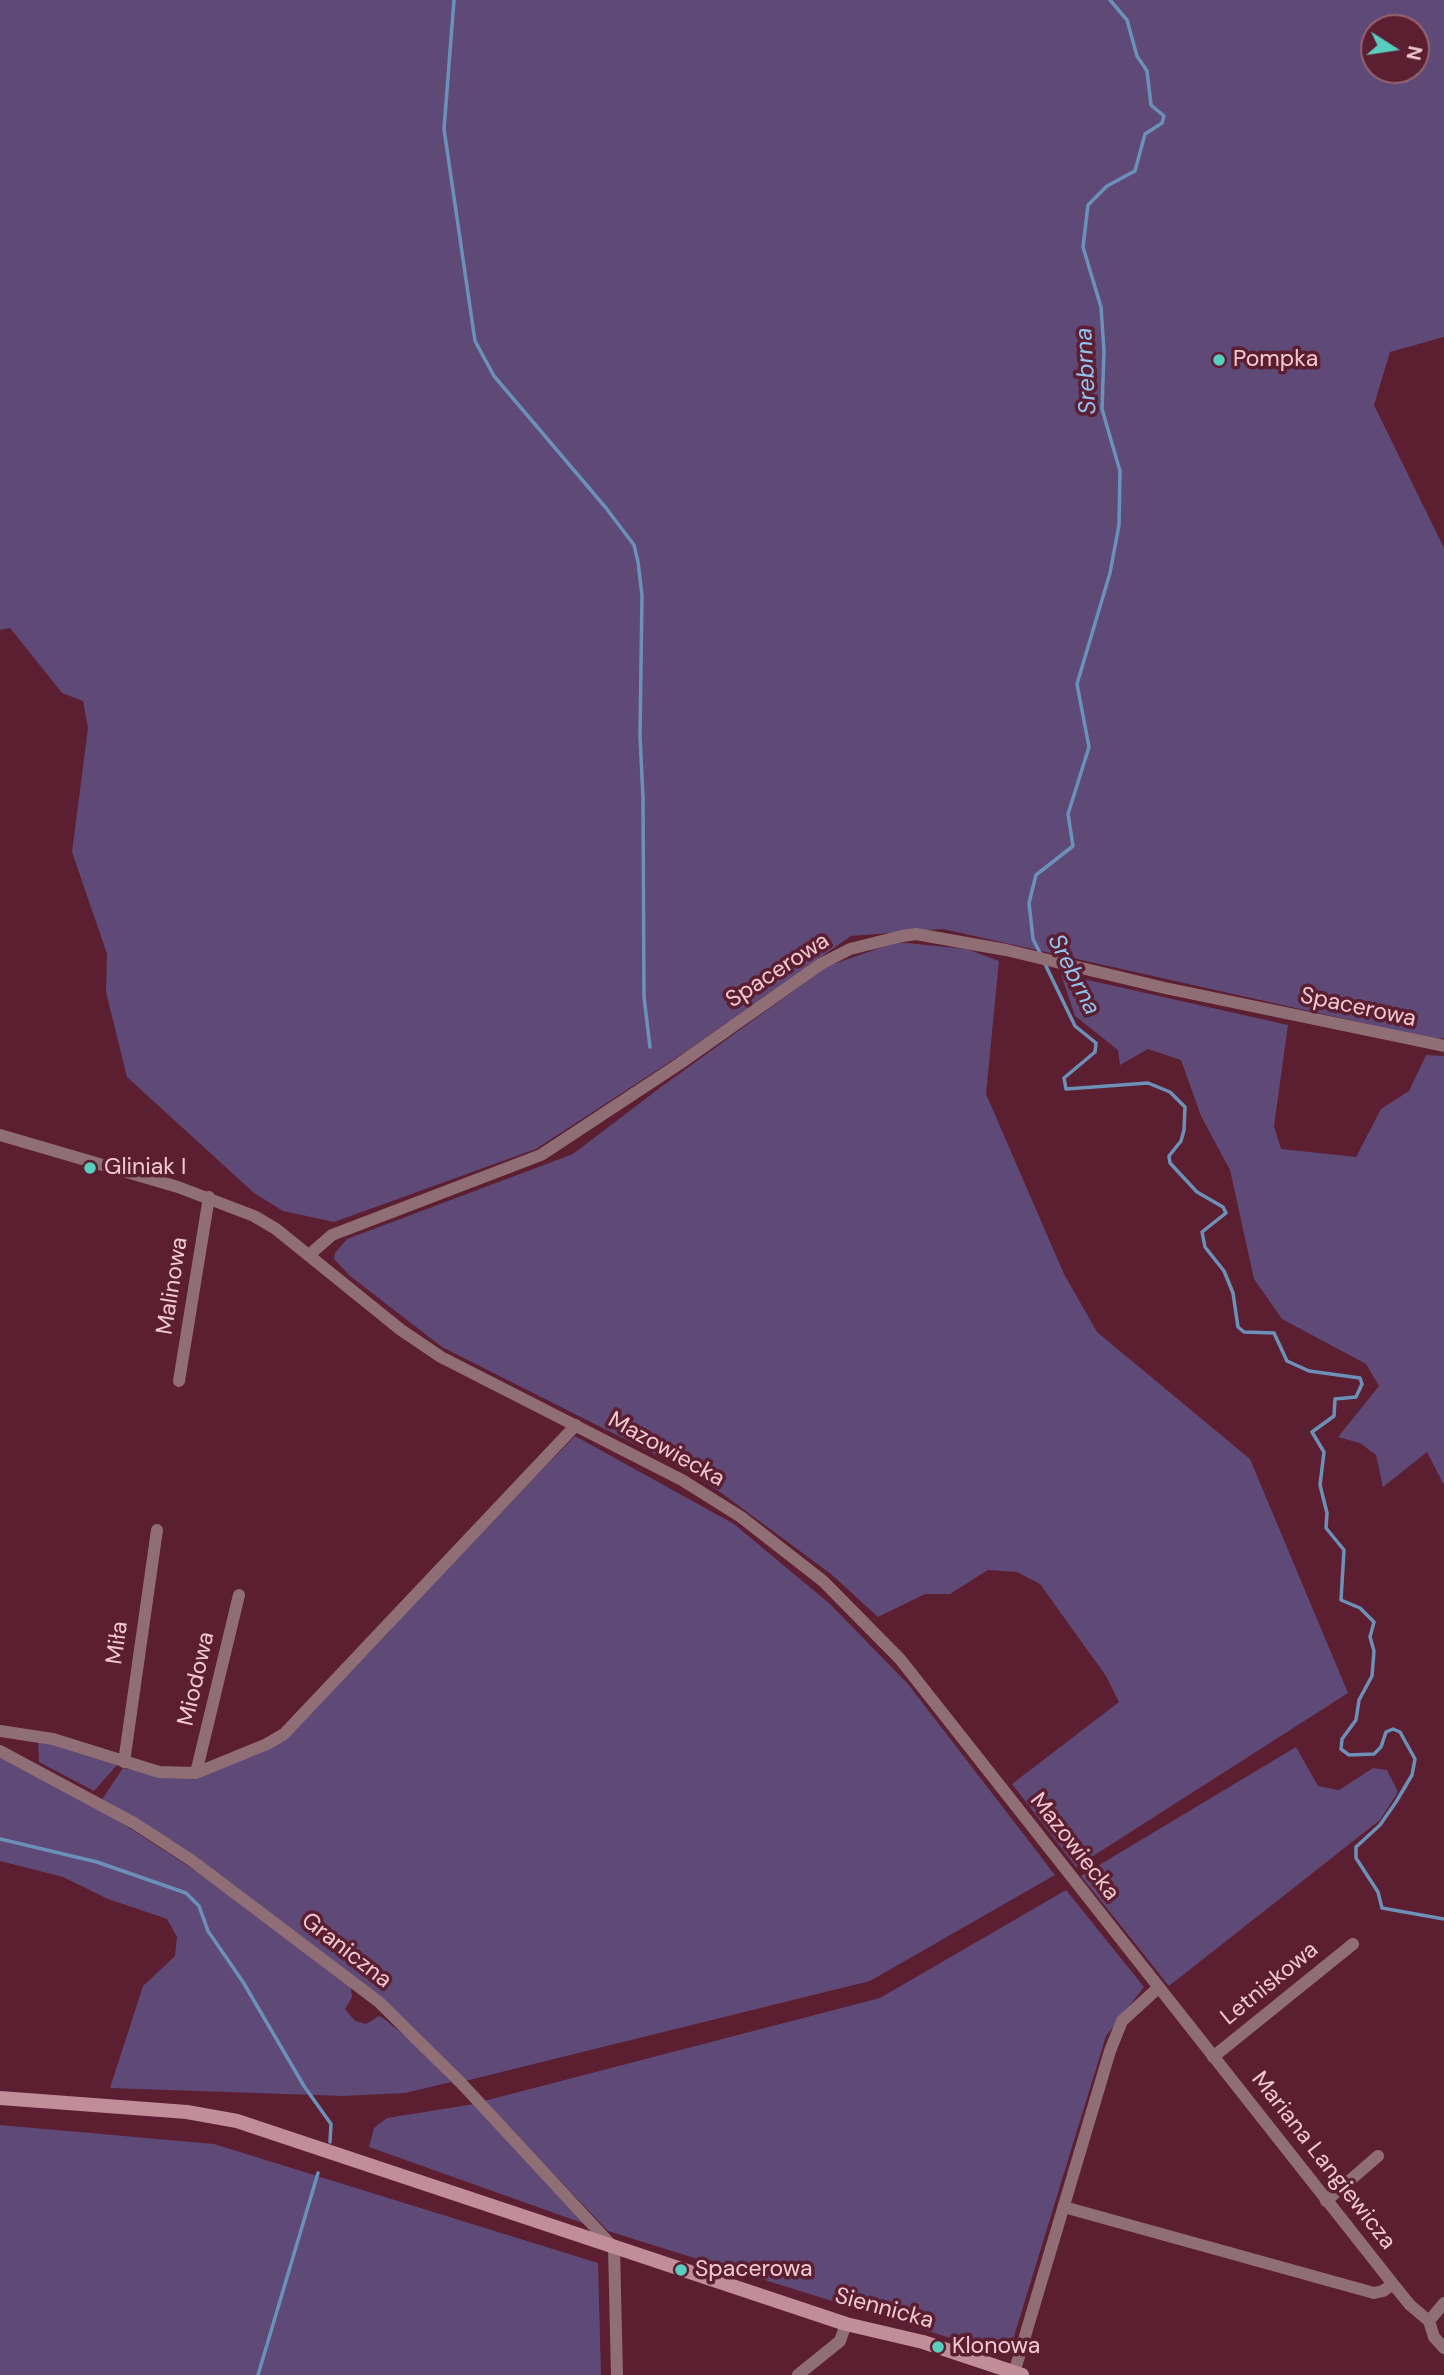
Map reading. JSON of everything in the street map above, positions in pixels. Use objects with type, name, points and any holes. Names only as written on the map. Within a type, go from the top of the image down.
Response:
[{"type":"main road","name":"Siennicka","points":[[0,2098],[187,2112],[237,2121],[846,2324],[922,2342],[1018,2374]]},
{"type":"street","name":"Spacerowa","points":[[309,1255],[332,1235],[541,1155],[679,1064],[821,964],[850,949],[916,934],[1444,1046]]},
{"type":"street","name":"Mazowiecka","points":[[0,1135],[209,1197],[254,1216],[309,1255],[358,1298],[441,1357],[576,1425],[712,1498],[741,1517],[823,1581],[900,1659],[1167,1998]]},
{"type":"street","name":"Malinowa","points":[[179,1381],[209,1197]]},
{"type":"street","points":[[0,1731],[53,1739],[159,1772],[197,1773],[225,1763],[284,1734],[576,1425]]},
{"type":"street","name":"Miła","points":[[124,1762],[157,1530]]},
{"type":"street","name":"Miodowa","points":[[197,1773],[239,1595]]},
{"type":"street","name":"Graniczna","points":[[0,1751],[134,1823],[191,1860],[364,1990],[462,2084],[614,2248]]},
{"type":"street","name":"Letniskowa","points":[[1213,2057],[1353,1944]]},
{"type":"street","points":[[1018,2374],[1064,2207],[1122,2021],[1158,1988]]},
{"type":"street","name":"Mariana Langiewicza","points":[[1167,1998],[1410,2305],[1429,2321],[1434,2337],[1444,2348]]},
{"type":"street","points":[[1326,2201],[1378,2156]]},
{"type":"street","points":[[1064,2207],[1369,2292],[1378,2293],[1393,2284]]},
{"type":"street","points":[[614,2248],[617,2375]]},
{"type":"street","points":[[1429,2321],[1444,2303]]},
{"type":"street","points":[[1429,2321],[1444,2317]]},
{"type":"street","points":[[798,2375],[839,2341],[846,2324]]},
{"type":"shaded area","points":[[0,0],[1444,0],[1444,337],[1390,352],[1374,405],[1444,548],[1444,1038],[1434,1039],[943,929],[851,936],[688,1050],[536,1149],[334,1222],[283,1211],[254,1193],[127,1077],[106,992],[107,954],[72,852],[88,728],[83,701],[62,693],[10,628],[0,630]]},
{"type":"shaded area","points":[[897,942],[967,949],[999,961],[986,1094],[1064,1274],[1097,1332],[1250,1459],[1348,1693],[1076,1867],[1012,1784],[1119,1702],[1106,1676],[1040,1584],[1017,1572],[988,1570],[950,1594],[925,1594],[878,1617],[831,1574],[720,1492],[684,1469],[442,1347],[350,1276],[334,1259],[335,1253],[347,1239],[573,1154],[828,966]]},
{"type":"shaded area","points":[[1061,974],[1288,1025],[1274,1126],[1281,1149],[1356,1157],[1381,1109],[1409,1091],[1426,1055],[1444,1056],[1444,1485],[1427,1452],[1383,1487],[1376,1455],[1360,1443],[1338,1437],[1379,1386],[1366,1364],[1282,1319],[1254,1279],[1230,1170],[1201,1116],[1181,1060],[1148,1049],[1120,1065],[1118,1050],[1075,1016]]},
{"type":"shaded area","points":[[575,1436],[734,1524],[830,1604],[908,1684],[1055,1875],[870,1981],[465,2081],[349,1975],[101,1801],[123,1768],[157,1774],[258,1753],[388,1633],[404,1612]]},
{"type":"shaded area","points":[[38,1740],[117,1765],[94,1791],[39,1762]]},
{"type":"shaded area","points":[[1296,1747],[1318,1786],[1339,1790],[1373,1768],[1387,1770],[1398,1792],[1380,1820],[1169,1986],[1081,1876]]},
{"type":"shaded area","points":[[0,1755],[91,1803],[219,1886],[351,1988],[352,1997],[345,2009],[355,2021],[366,2024],[379,2016],[383,2018],[425,2052],[451,2082],[405,2093],[343,2096],[110,2088],[143,1986],[175,1956],[177,1937],[167,1919],[108,1899],[63,1877],[0,1861]]},
{"type":"shaded area","points":[[1066,1890],[1144,1987],[1106,2036],[1008,2356],[608,2231],[484,2101],[880,1998]]},
{"type":"shaded area","points":[[474,2104],[588,2225],[369,2147],[374,2128],[387,2118]]},
{"type":"shaded area","points":[[0,2125],[214,2144],[598,2263],[601,2375],[0,2375]]},
{"type":"waterway","points":[[454,0],[444,129],[475,341],[494,376],[634,545],[638,562],[642,595],[640,736],[644,997],[650,1047]]},
{"type":"waterway","name":"Srebrna","points":[[1041,955],[1033,939],[1029,903],[1036,875],[1073,846],[1068,814],[1089,747],[1077,684],[1110,573],[1119,525],[1120,471],[1102,409],[1104,351],[1101,307],[1083,247],[1088,205],[1107,186],[1135,171],[1145,134],[1162,123],[1164,116],[1151,105],[1147,71],[1137,56],[1127,20],[1110,0]]},
{"type":"waterway","name":"Srebrna","points":[[1044,962],[1075,1026],[1096,1043],[1095,1052],[1064,1078],[1066,1089],[1148,1083],[1170,1092],[1185,1107],[1184,1130],[1181,1141],[1169,1156],[1170,1163],[1197,1192],[1223,1207],[1226,1213],[1202,1232],[1205,1247],[1224,1271],[1233,1293],[1238,1327],[1244,1332],[1274,1333],[1287,1361],[1309,1371],[1360,1378],[1362,1384],[1356,1397],[1335,1399],[1334,1416],[1312,1432],[1324,1452],[1320,1485],[1327,1513],[1326,1528],[1344,1550],[1341,1600],[1360,1608],[1374,1622],[1370,1637],[1374,1651],[1372,1676],[1359,1700],[1356,1720],[1342,1739],[1341,1749],[1349,1755],[1374,1754],[1381,1747],[1386,1732],[1393,1729],[1400,1732],[1415,1759],[1412,1775],[1396,1802],[1380,1825],[1356,1847],[1356,1858],[1378,1892],[1382,1908],[1444,1919]]},
{"type":"waterway","points":[[0,1839],[97,1862],[186,1893],[199,1906],[208,1931],[243,1982],[304,2086],[331,2124],[330,2142]]},
{"type":"waterway","points":[[258,2375],[318,2173]]},
{"type":"place","name":"Pompka","points":[[1219,360]]},
{"type":"place","name":"Gliniak I","points":[[90,1168]]},
{"type":"place","name":"Spacerowa","points":[[681,2270]]},
{"type":"place","name":"Klonowa","points":[[938,2347]]}]
